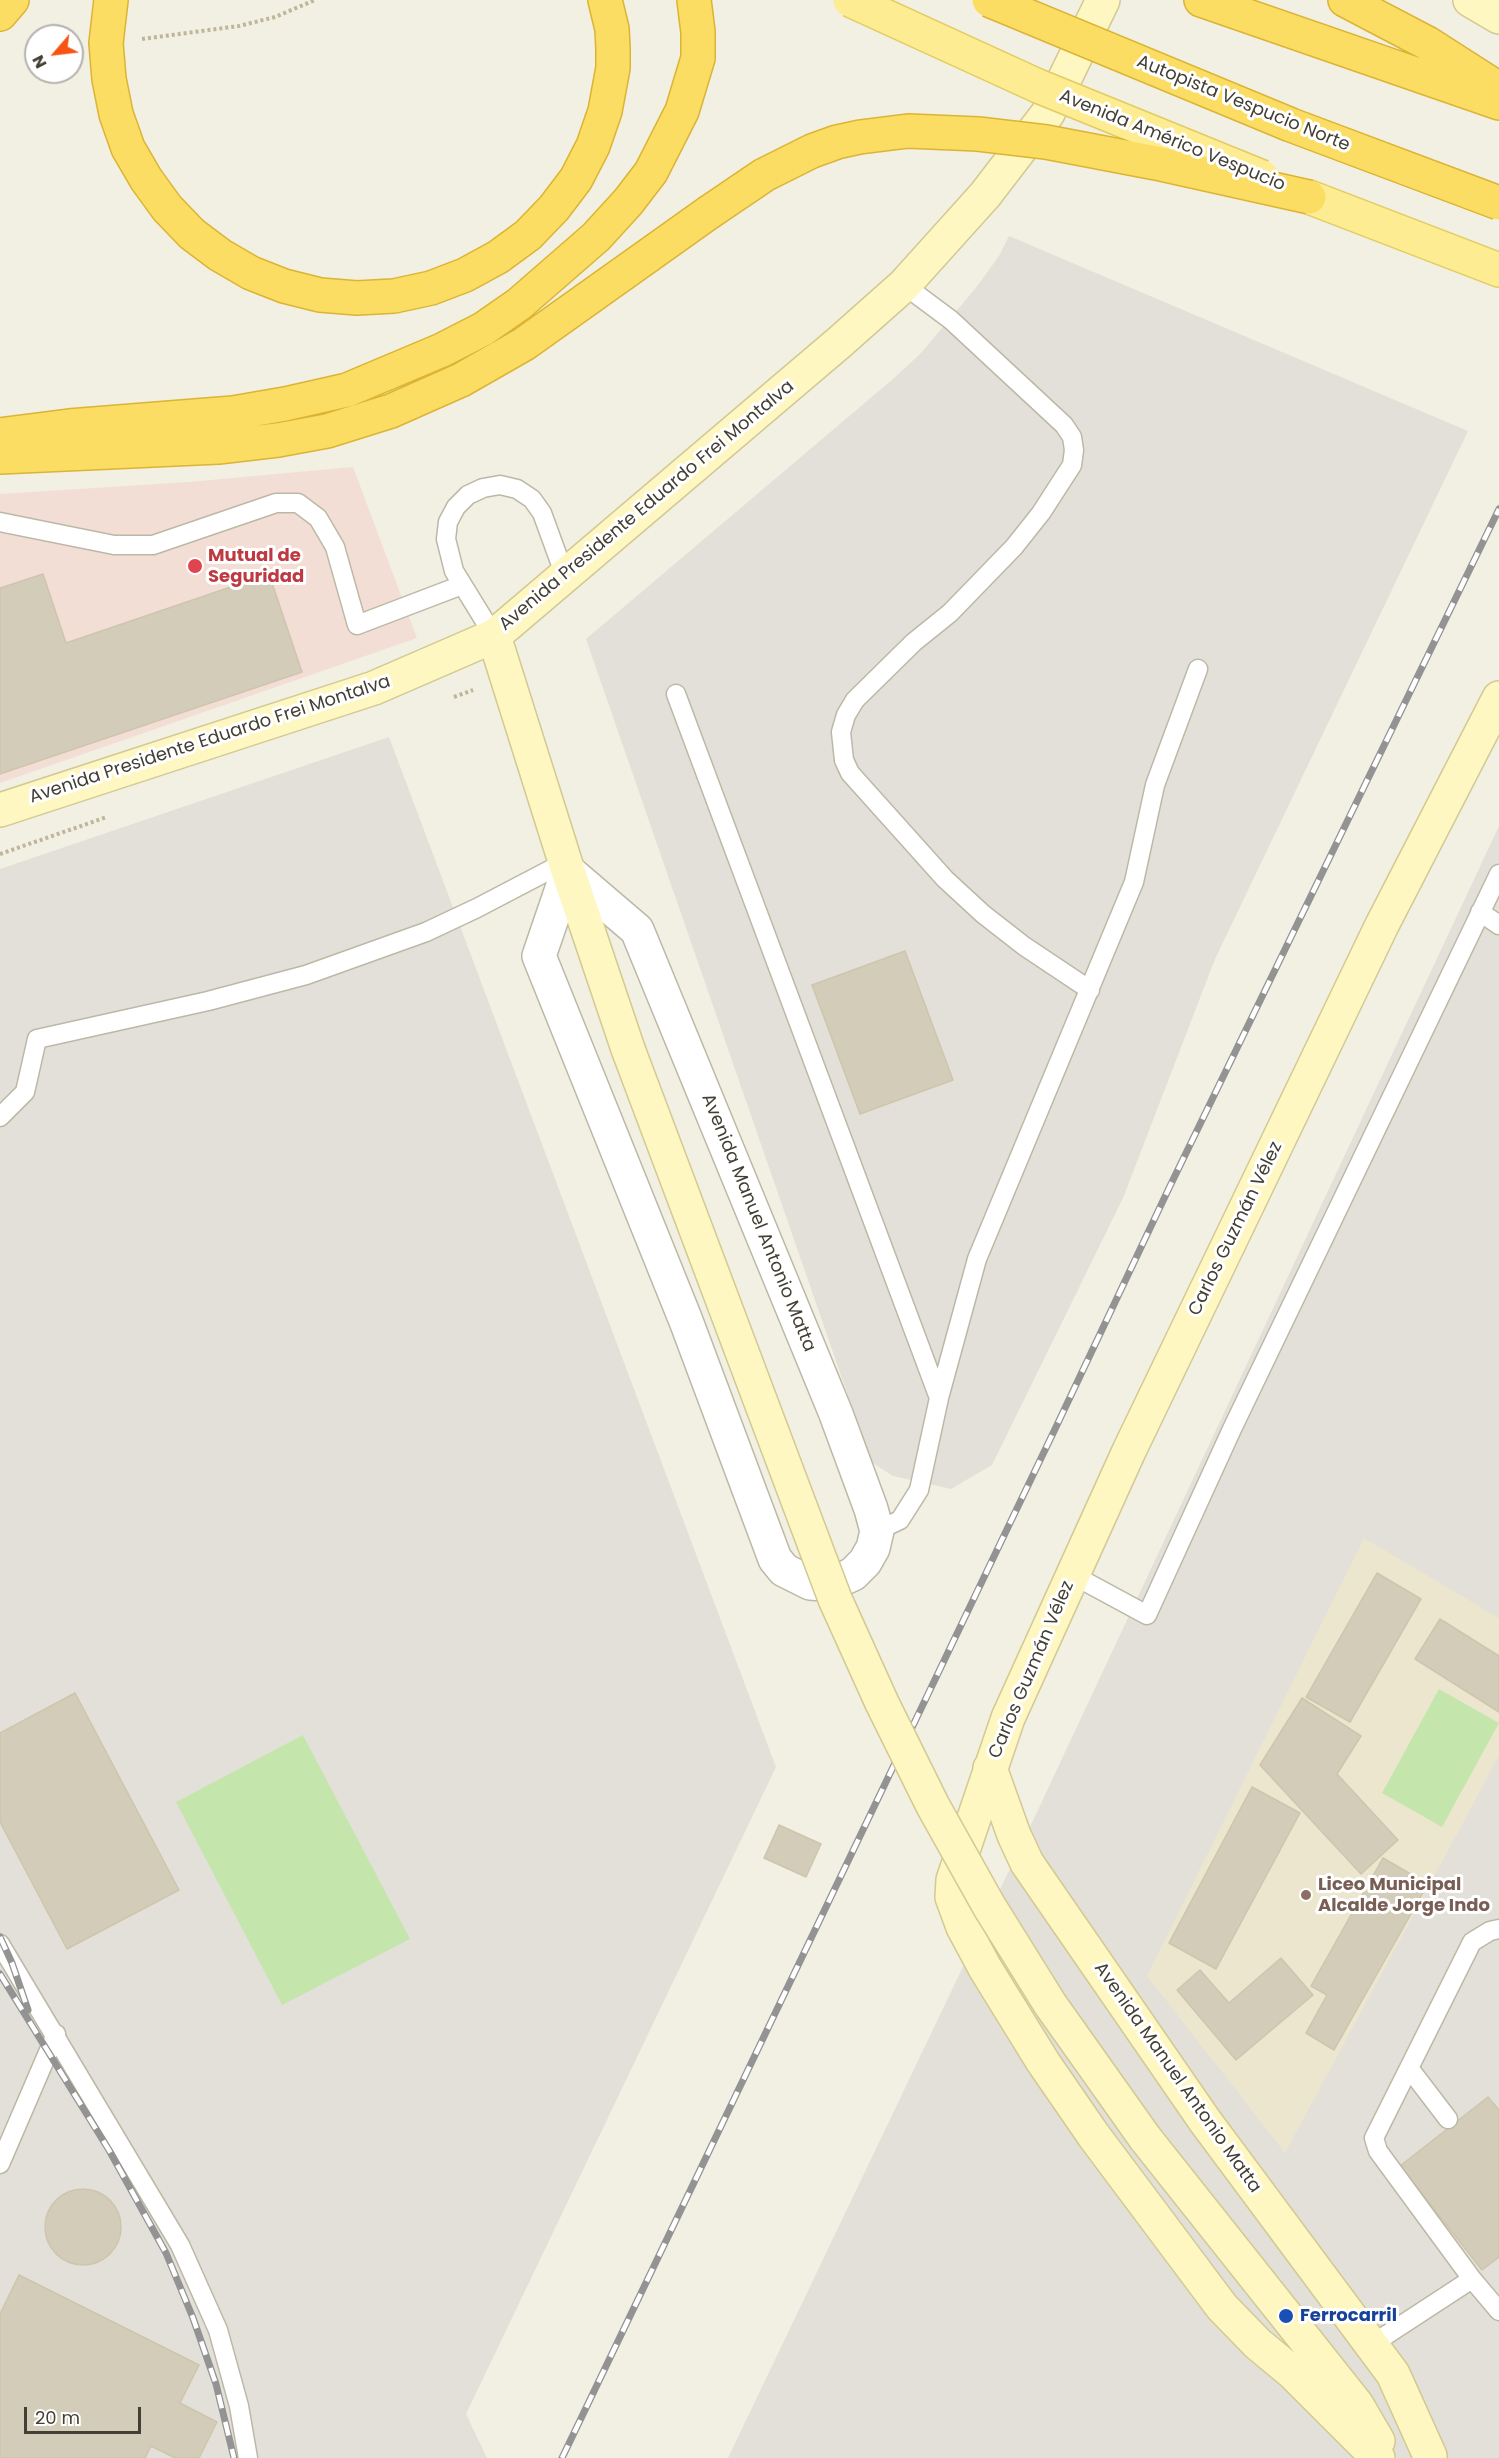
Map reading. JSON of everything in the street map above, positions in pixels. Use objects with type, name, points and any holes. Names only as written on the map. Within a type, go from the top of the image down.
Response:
[{"type":"highway","points":[[0,14],[12,0]]},
{"type":"highway","points":[[111,0],[106,43],[109,79],[114,102],[128,148],[146,179],[167,208],[192,234],[220,255],[251,273],[284,286],[320,295],[357,298],[394,296],[431,288],[457,279],[498,257],[528,235],[554,208],[576,179],[593,146],[605,111],[613,68],[612,29],[606,0]]},
{"type":"highway","points":[[0,435],[69,426],[233,412],[295,402],[347,390],[442,350],[483,329],[519,304],[596,237],[628,202],[651,172],[682,111],[698,58],[694,0]]},
{"type":"highway","name":"Autopista Vespucio Norte","points":[[989,0],[1291,125],[1499,203]]},
{"type":"highway","points":[[1201,0],[1499,103]]},
{"type":"highway","points":[[1344,0],[1427,43],[1499,89]]},
{"type":"highway","points":[[0,457],[148,452],[258,442],[327,431],[391,411],[461,380],[524,344],[764,175],[812,151],[860,136],[908,131],[966,133],[1046,142],[1156,163],[1310,197]]},
{"type":"main road","name":"Avenida Américo Vespucio","points":[[850,0],[1038,86],[1310,197],[1499,270]]},
{"type":"main road","name":"Avenida Presidente Eduardo Frei Montalva","points":[[0,810],[374,688],[494,636],[904,285],[985,195],[1048,112],[1103,0]]},
{"type":"main road","points":[[1470,0],[1499,17]]},
{"type":"main road","name":"Avenida Manuel Antonio Matta","points":[[494,636],[566,866],[628,1049],[835,1599],[882,1703],[933,1806],[989,1906],[1076,2043],[1144,2138],[1357,2405],[1388,2458]]},
{"type":"main road","name":"Carlos Guzmán Vélez","points":[[990,1768],[1008,1718],[1129,1451],[1382,926],[1499,698]]},
{"type":"main road","points":[[990,1768],[952,1880],[952,1897],[963,1927],[985,1968],[1043,2062],[1222,2307],[1258,2344],[1293,2373],[1378,2458]]},
{"type":"main road","name":"Avenida Manuel Antonio Matta","points":[[990,1768],[1014,1836],[1027,1863],[1204,2121],[1393,2374],[1431,2457]]},
{"type":"main road","name":"Avenida Manuel Antonio Matta","points":[[1357,2405],[1431,2457]]},
{"type":"street","points":[[566,866],[539,956],[686,1321],[775,1559],[784,1570],[810,1583],[824,1584],[838,1581],[853,1574],[865,1562],[873,1548],[877,1531]]},
{"type":"street","name":"Avenida Manuel Antonio Matta","points":[[566,866],[637,930],[836,1414],[877,1531]]},
{"type":"lane","points":[[904,285],[951,320],[1064,425],[1072,437],[1074,450],[1072,465],[1041,513],[1014,547],[966,597],[914,642],[855,700],[846,715],[841,732],[844,760],[850,773],[952,886],[1024,946],[1089,990]]},
{"type":"lane","points":[[494,636],[454,571],[449,556],[446,539],[448,522],[456,507],[468,495],[483,488],[500,485],[517,489],[532,499],[542,513],[566,576]]},
{"type":"lane","points":[[0,522],[114,545],[153,545],[276,503],[298,503],[318,518],[335,547],[357,625],[462,585]]},
{"type":"lane","points":[[877,1531],[900,1520],[919,1490],[939,1398],[977,1258],[1134,882],[1155,785],[1198,669]]},
{"type":"lane","points":[[676,694],[939,1398]]},
{"type":"lane","points":[[0,1117],[25,1092],[37,1039],[208,1001],[306,975],[426,932],[566,866]]},
{"type":"lane","points":[[1073,1575],[1147,1615],[1237,1418],[1499,873]]},
{"type":"lane","points":[[1480,912],[1499,925]]},
{"type":"lane","points":[[1499,1929],[1480,1935],[1472,1942],[1374,2138],[1378,2151],[1472,2279],[1499,2311]]},
{"type":"lane","points":[[0,1944],[56,2034],[180,2245],[218,2330],[239,2406],[248,2458]]},
{"type":"lane","points":[[0,2164],[56,2034]]},
{"type":"lane","points":[[1408,2068],[1448,2119]]},
{"type":"lane","points":[[1371,2345],[1472,2279]]},
{"type":"path","points":[[106,43],[239,26],[275,17],[315,0]]},
{"type":"shaded area","points":[[1009,236],[1468,431],[1215,959],[1123,1198],[992,1465],[951,1489],[893,1476],[871,1462],[586,639],[920,354],[975,289],[999,256]]},
{"type":"shaded area","name":"Mutual de Seguridad","points":[[353,467],[417,638],[0,783],[0,494],[189,482]]},
{"type":"shaded area","points":[[389,737],[776,1767],[466,2414],[487,2458],[0,2458],[0,869]]},
{"type":"shaded area","points":[[1499,826],[1499,2458],[728,2458],[1037,1812]]},
{"type":"shaded area","name":"Liceo Municipal Alcalde Jorge Indo","points":[[1364,1538],[1499,1618],[1499,1756],[1285,2153],[1147,1976]]},
{"type":"green space","points":[[1439,1689],[1499,1723],[1442,1827],[1382,1793]]},
{"type":"green space","points":[[303,1735],[410,1939],[282,2005],[176,1802]]},
{"type":"building","points":[[43,574],[66,643],[269,574],[302,672],[0,774],[0,588]]},
{"type":"building","points":[[905,951],[953,1080],[860,1114],[812,985]]},
{"type":"building","points":[[1377,1573],[1421,1599],[1350,1722],[1306,1697]]},
{"type":"building","points":[[1440,1619],[1499,1656],[1499,1712],[1415,1659]]},
{"type":"building","points":[[75,1693],[179,1890],[67,1949],[0,1822],[0,1733]]},
{"type":"building","points":[[1302,1698],[1361,1736],[1337,1774],[1398,1840],[1361,1874],[1260,1765]]},
{"type":"building","points":[[1252,1787],[1300,1813],[1216,1969],[1169,1943]]},
{"type":"building","points":[[779,1825],[821,1844],[806,1877],[764,1858]]},
{"type":"building","points":[[1383,1858],[1428,1884],[1334,2050],[1306,2033],[1327,1995],[1311,1986]]},
{"type":"building","points":[[1281,1958],[1313,1995],[1236,2060],[1177,1990],[1200,1970],[1229,2003]]},
{"type":"building","points":[[1488,2097],[1499,2110],[1499,2257],[1482,2270],[1400,2166]]},
{"type":"building","points":[[83,2189],[98,2192],[110,2200],[118,2212],[121,2227],[118,2242],[110,2254],[98,2262],[83,2265],[68,2262],[56,2254],[48,2242],[45,2227],[48,2212],[56,2200],[68,2192]]},
{"type":"building","points":[[19,2275],[199,2365],[180,2403],[217,2422],[199,2458],[175,2458],[151,2446],[145,2458],[0,2458],[0,2314]]},
{"type":"railway","points":[[562,2458],[1170,1186],[1499,509]]},
{"type":"railway","points":[[0,1937],[12,1963],[28,2010]]},
{"type":"railway","points":[[0,1974],[109,2150],[166,2253],[193,2318],[216,2384],[234,2458]]},
{"type":"place","name":"Mutual de Seguridad","points":[[195,566]]},
{"type":"place","name":"Liceo Municipal Alcalde Jorge Indo","points":[[1306,1895]]},
{"type":"place","name":"Ferrocarril","points":[[1286,2316]]}]
